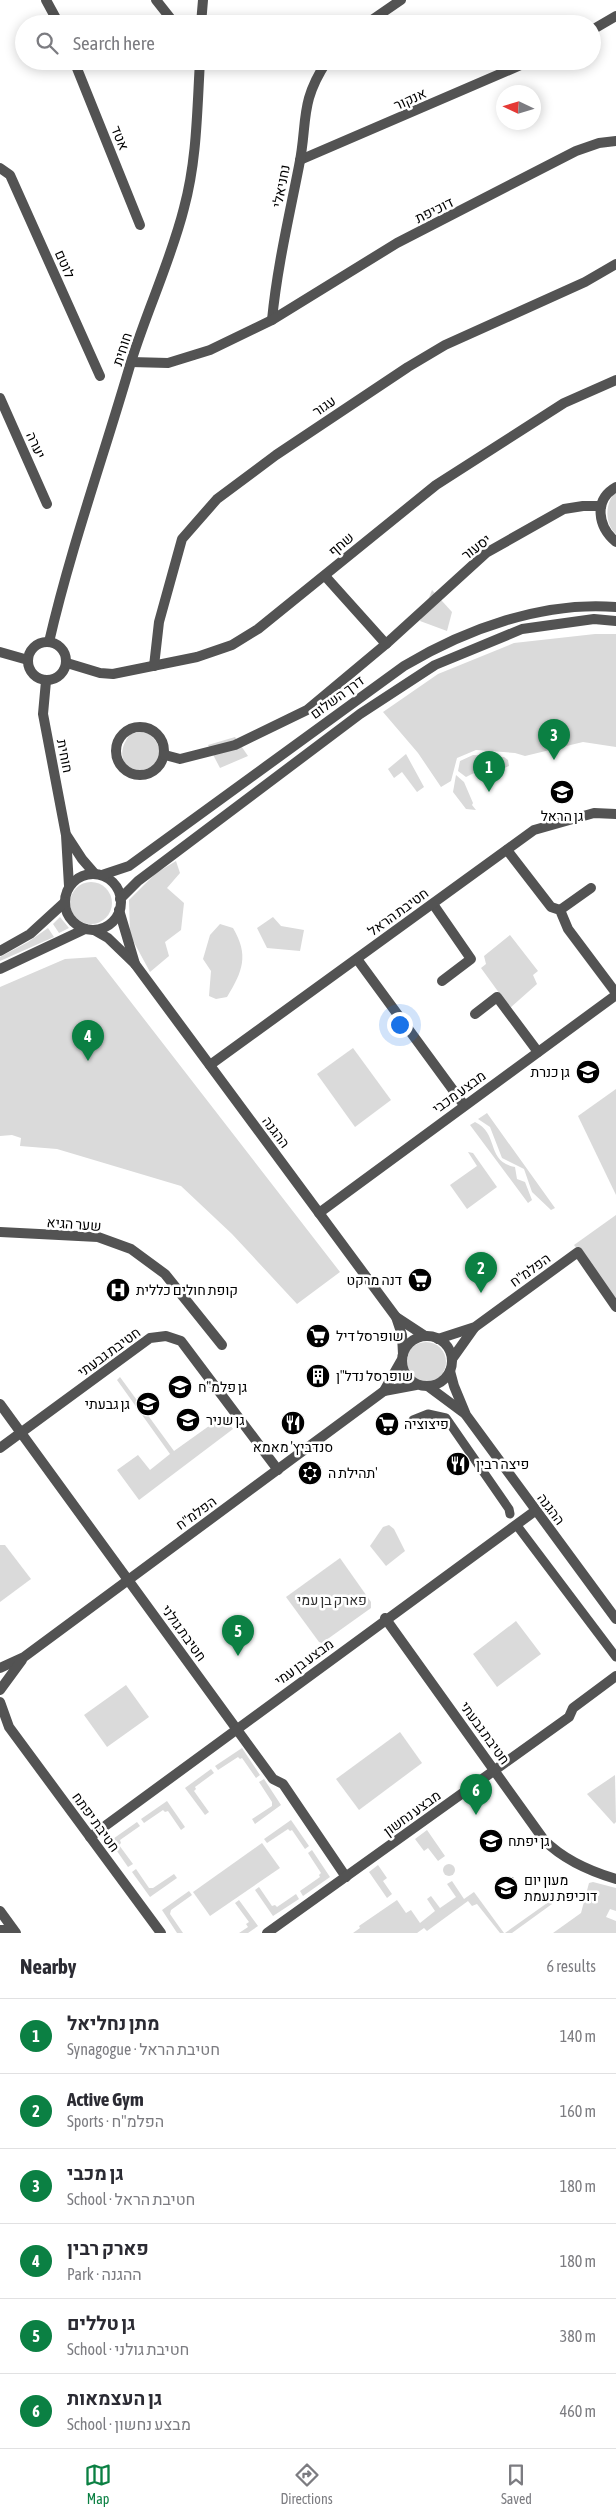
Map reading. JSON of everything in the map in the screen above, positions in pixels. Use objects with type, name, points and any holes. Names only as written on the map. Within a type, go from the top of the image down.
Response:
[{"type":"street","points":[[46,0],[54,15]]},
{"type":"street","points":[[156,0],[168,15]]},
{"type":"street","points":[[202,15],[203,0]]},
{"type":"street","points":[[379,15],[401,0]]},
{"type":"street","points":[[601,25],[616,16]]},
{"type":"street","name":"אטד","points":[[78,70],[140,225]]},
{"type":"street","name":"חוחית","points":[[48,642],[79,529],[123,396],[131,362],[184,208],[196,147],[200,70]]},
{"type":"street","name":"נחניאלי","points":[[272,320],[276,275],[300,160],[306,106],[312,86],[322,70]]},
{"type":"street","name":"אנקור","points":[[300,160],[509,70]]},
{"type":"street","name":"דוכיפת","points":[[131,362],[168,363],[210,350],[272,320],[397,244],[576,151],[599,143],[616,141]]},
{"type":"street","name":"לוטם","points":[[0,168],[10,175],[100,376]]},
{"type":"street","name":"עגור","points":[[154,666],[159,622],[182,539],[217,500],[276,455],[408,367],[445,345],[585,282],[616,264]]},
{"type":"street","name":"שחף","points":[[67,662],[100,674],[112,674],[197,656],[232,645],[258,629],[436,485],[478,456],[564,403],[616,380]]},
{"type":"street","name":"יערה","points":[[0,398],[47,504]]},
{"type":"street","points":[[616,487],[604,499],[601,506],[601,523],[607,535],[616,542]]},
{"type":"street","name":"יסעור","points":[[165,755],[180,759],[235,745],[307,710],[386,644],[486,553],[564,509],[601,506]]},
{"type":"street","points":[[325,576],[386,644]]},
{"type":"street","name":"דרך השלום","points":[[99,875],[129,866],[404,666],[426,652],[454,639],[520,616],[595,605],[616,607]]},
{"type":"street","name":"דרך השלום","points":[[120,899],[138,881],[360,714],[435,665],[522,629],[594,619],[616,620]]},
{"type":"street","points":[[42,642],[48,642],[54,643],[64,651],[67,662],[65,669],[58,678],[46,681],[40,680],[30,672],[28,660],[32,649],[42,642]]},
{"type":"street","points":[[0,652],[28,660]]},
{"type":"street","name":"חוחית","points":[[46,681],[43,714],[66,835],[69,886]]},
{"type":"street","points":[[141,727],[152,730],[159,735],[164,743],[165,755],[161,765],[155,771],[137,776],[122,768],[116,751],[123,734],[132,728],[141,727]]},
{"type":"street","name":"חטיבת הראל","points":[[210,1066],[534,830],[594,813],[616,814]]},
{"type":"street","name":"חוחית","points":[[66,835],[82,859],[99,875]]},
{"type":"street","points":[[507,850],[552,906],[560,910],[568,930],[616,994]]},
{"type":"street","points":[[0,969],[89,929],[112,922],[119,910],[120,899],[114,884],[99,875],[81,876],[69,886],[65,902],[70,918],[89,929]]},
{"type":"street","points":[[560,910],[590,888]]},
{"type":"street","points":[[0,951],[30,934],[65,902]]},
{"type":"street","points":[[433,904],[471,959],[442,981]]},
{"type":"street","name":"ההגנה","points":[[119,910],[134,964]]},
{"type":"street","name":"ההגנה","points":[[89,929],[108,938],[134,964],[396,1317],[402,1336],[402,1357]]},
{"type":"street","points":[[357,959],[464,1105]]},
{"type":"street","name":"מבצע מכבי","points":[[319,1213],[616,994]]},
{"type":"street","points":[[475,1014],[497,997],[538,1052]]},
{"type":"street","name":"שער הגיא","points":[[0,1232],[98,1237],[131,1250],[150,1261],[165,1274],[222,1345]]},
{"type":"street","name":"הפלמ\"ח","points":[[438,1339],[475,1327],[578,1252],[616,1307]]},
{"type":"street","name":"ההגנה","points":[[396,1317],[425,1336]]},
{"type":"street","name":"הפלמ\"ח","points":[[452,1359],[475,1327]]},
{"type":"street","name":"חטיבת גבעתי","points":[[0,1448],[150,1338],[166,1336],[181,1342],[278,1470]]},
{"type":"street","points":[[425,1336],[438,1339],[446,1344],[452,1359],[450,1371],[444,1380],[429,1387],[416,1384],[405,1374],[402,1357],[411,1342],[425,1336]]},
{"type":"street","name":"הפלמ\"ח","points":[[384,1391],[402,1357]]},
{"type":"street","name":"ההגנה","points":[[450,1371],[466,1415],[616,1619]]},
{"type":"street","name":"הפלמ\"ח","points":[[0,1668],[24,1657],[384,1391],[416,1384]]},
{"type":"street","name":"ההגנה","points":[[429,1387],[466,1415]]},
{"type":"street","name":"חטיבת גולני","points":[[0,1404],[273,1779],[283,1784],[346,1877]]},
{"type":"street","points":[[413,1420],[428,1414],[446,1418],[509,1509],[510,1514]]},
{"type":"street","name":"מבצע בן עמי","points":[[90,1837],[386,1618],[535,1511]]},
{"type":"street","points":[[518,1527],[616,1656]]},
{"type":"street","name":"חטיבת גבעתי","points":[[386,1618],[544,1840],[568,1859],[616,1879]]},
{"type":"street","name":"הפלמ\"ח","points":[[0,1690],[24,1657]]},
{"type":"street","name":"מבצע נחשון","points":[[267,1933],[570,1717],[573,1708],[616,1676]]},
{"type":"street","name":"חטיבת יפתח","points":[[0,1702],[9,1727],[161,1933]]},
{"type":"street","name":"חטיבת יפתח","points":[[0,1721],[9,1727]]},
{"type":"street","points":[[0,1911],[14,1932]]},
{"type":"street","points":[[0,1930],[14,1932]]},
{"type":"green space","points":[[616,491],[616,534],[609,524],[607,513],[612,496]]},
{"type":"green space","points":[[432,590],[452,612],[447,631],[420,621]]},
{"type":"green space","points":[[595,634],[616,634],[616,747],[583,742],[525,756],[515,753],[476,750],[457,758],[451,781],[441,787],[418,753],[383,712],[438,674],[514,643]]},
{"type":"green space","points":[[146,731],[159,746],[159,760],[148,769],[128,769],[122,756],[125,743],[130,734]]},
{"type":"green space","points":[[235,737],[248,756],[220,768],[208,745]]},
{"type":"green space","points":[[406,754],[424,787],[417,792],[402,772],[394,778],[388,769]]},
{"type":"green space","points":[[473,755],[504,757],[508,760],[509,766],[502,769],[497,760],[473,771],[474,773],[466,777],[458,771],[460,761]]},
{"type":"green space","points":[[456,775],[464,782],[473,803],[472,805],[476,810],[466,809],[453,792]]},
{"type":"green space","points":[[176,861],[180,873],[167,888],[184,903],[181,930],[165,942],[169,956],[150,972],[130,935],[129,900],[156,873]]},
{"type":"green space","points":[[91,882],[106,888],[112,903],[106,918],[91,924],[76,918],[70,903],[76,888]]},
{"type":"green space","points":[[60,917],[69,928],[59,933],[53,924]]},
{"type":"green space","points":[[273,917],[281,926],[304,930],[300,951],[267,948],[257,928]]},
{"type":"green space","points":[[220,924],[233,928],[241,947],[242,963],[237,979],[227,997],[216,999],[209,996],[211,971],[203,959],[210,935]]},
{"type":"green space","points":[[48,928],[54,937],[0,961],[0,957],[28,942]]},
{"type":"green space","points":[[510,935],[538,971],[533,975],[537,984],[510,1008],[481,968],[486,964],[484,956]]},
{"type":"green space","points":[[96,957],[340,1272],[297,1304],[232,1234],[181,1186],[57,1149],[20,1146],[21,1138],[12,1135],[0,1136],[0,987],[65,959]]},
{"type":"green space","points":[[353,1048],[391,1100],[355,1127],[317,1074]]},
{"type":"green space","points":[[616,1089],[616,1195],[578,1116]]},
{"type":"green space","points":[[487,1113],[555,1208],[551,1210],[532,1192],[524,1169],[502,1158],[490,1127],[478,1119]]},
{"type":"green space","points":[[475,1122],[488,1133],[500,1159],[506,1164],[515,1167],[517,1179],[525,1182],[532,1200],[528,1203],[470,1125]]},
{"type":"green space","points":[[468,1152],[473,1153],[497,1187],[467,1209],[450,1185],[477,1166]]},
{"type":"green space","points":[[616,1215],[616,1299],[574,1245]]},
{"type":"green space","points":[[426,1342],[440,1348],[446,1362],[440,1376],[426,1382],[412,1376],[406,1362],[412,1348]]},
{"type":"green space","points":[[120,1377],[174,1451],[223,1416],[233,1429],[139,1500],[117,1470],[138,1455],[150,1470],[170,1454],[117,1380]]},
{"type":"green space","points":[[389,1525],[394,1529],[405,1551],[386,1566],[370,1546],[383,1527]]},
{"type":"green space","points":[[0,1545],[5,1545],[31,1579],[0,1602]]},
{"type":"green space","name":"פארק בן עמי","points":[[340,1558],[371,1602],[371,1608],[322,1643],[319,1642],[286,1597]]},
{"type":"green space","points":[[516,1621],[541,1654],[497,1687],[473,1654]]},
{"type":"green space","points":[[126,1685],[149,1717],[107,1747],[84,1715]]},
{"type":"green space","points":[[400,1732],[422,1763],[359,1810],[336,1779]]},
{"type":"green space","points":[[242,1748],[260,1775],[256,1778],[242,1758],[238,1757],[218,1770],[215,1766]]},
{"type":"green space","points":[[211,1769],[214,1773],[195,1787],[194,1791],[209,1812],[205,1815],[185,1788]]},
{"type":"green space","points":[[615,1775],[616,1822],[614,1824],[587,1794]]},
{"type":"green space","points":[[264,1779],[281,1805],[255,1824],[252,1819],[272,1806],[272,1802],[259,1782]]},
{"type":"green space","points":[[167,1801],[185,1827],[181,1830],[168,1811],[165,1812],[163,1810],[144,1823],[141,1819]]},
{"type":"green space","points":[[291,1820],[309,1846],[305,1849],[292,1830],[288,1829],[267,1843],[264,1839]]},
{"type":"green space","points":[[137,1822],[140,1826],[120,1840],[121,1843],[119,1845],[133,1864],[128,1867],[110,1841]]},
{"type":"green space","points":[[427,1830],[445,1856],[438,1861],[428,1848],[424,1851],[415,1839]]},
{"type":"green space","points":[[262,1843],[280,1868],[210,1916],[193,1892]]},
{"type":"green space","points":[[312,1850],[330,1877],[303,1896],[300,1891],[320,1877],[321,1873],[308,1853]]},
{"type":"green space","points":[[449,1864],[455,1870],[449,1876],[443,1870]]},
{"type":"green space","points":[[378,1865],[387,1878],[383,1881],[392,1894],[387,1898],[369,1872]]},
{"type":"green space","points":[[136,1869],[149,1888],[153,1888],[174,1874],[177,1878],[150,1897],[132,1872]]},
{"type":"green space","points":[[452,1881],[464,1899],[474,1892],[504,1933],[500,1933],[477,1904],[472,1906],[468,1901],[427,1931],[424,1928],[417,1933],[353,1933],[360,1928],[359,1926],[397,1900],[406,1913],[411,1910],[420,1923],[435,1911],[427,1899],[431,1896],[440,1908],[456,1897],[447,1884]]},
{"type":"green space","points":[[593,1882],[616,1888],[616,1911],[610,1909],[606,1917],[616,1921],[616,1933],[553,1933],[581,1913],[589,1883]]},
{"type":"green space","points":[[259,1887],[272,1906],[275,1905],[277,1907],[296,1894],[299,1899],[273,1916],[255,1890]]},
{"type":"green space","points":[[189,1891],[192,1895],[171,1910],[170,1914],[183,1933],[177,1933],[162,1910]]},
{"type":"green space","points":[[239,1900],[258,1926],[248,1933],[239,1933],[248,1927],[246,1924],[249,1922],[235,1903]]},
{"type":"green space","points":[[550,1901],[552,1904],[512,1933],[505,1933]]},
{"type":"place","name":"גן מכבי","points":[[554,760]]},
{"type":"place","name":"מתן נחליאל","points":[[489,792]]},
{"type":"place","name":"גן הראל","points":[[562,792]]},
{"type":"place","name":"פארק רבין","points":[[88,1061]]},
{"type":"place","name":"גן כנרת","points":[[588,1072]]},
{"type":"place","name":"דנה מרקט","points":[[420,1280]]},
{"type":"place","name":"קופת חולים כללית","points":[[118,1290]]},
{"type":"place","name":"Active Gym","points":[[481,1293]]},
{"type":"place","name":"שופרסל דיל","points":[[318,1336]]},
{"type":"place","name":"שופרסל נדל\"ן","points":[[318,1376]]},
{"type":"place","name":"גן פלמ\"ח","points":[[180,1387]]},
{"type":"place","name":"גן גבעתי","points":[[148,1404]]},
{"type":"place","name":"גן שניר","points":[[188,1420]]},
{"type":"place","name":"סנדביץ' מאמא","points":[[293,1423]]},
{"type":"place","name":"פיצוציה","points":[[387,1424]]},
{"type":"place","name":"פיצה רבין","points":[[458,1464]]},
{"type":"place","name":"תהילת ה'","points":[[310,1473]]},
{"type":"place","name":"גן טללים","points":[[238,1656]]},
{"type":"place","name":"גן העצמאות","points":[[476,1815]]},
{"type":"place","name":"גן יפתח","points":[[491,1841]]},
{"type":"place","name":"מעון יום דוכיפת נעמת","points":[[506,1888]]}]
